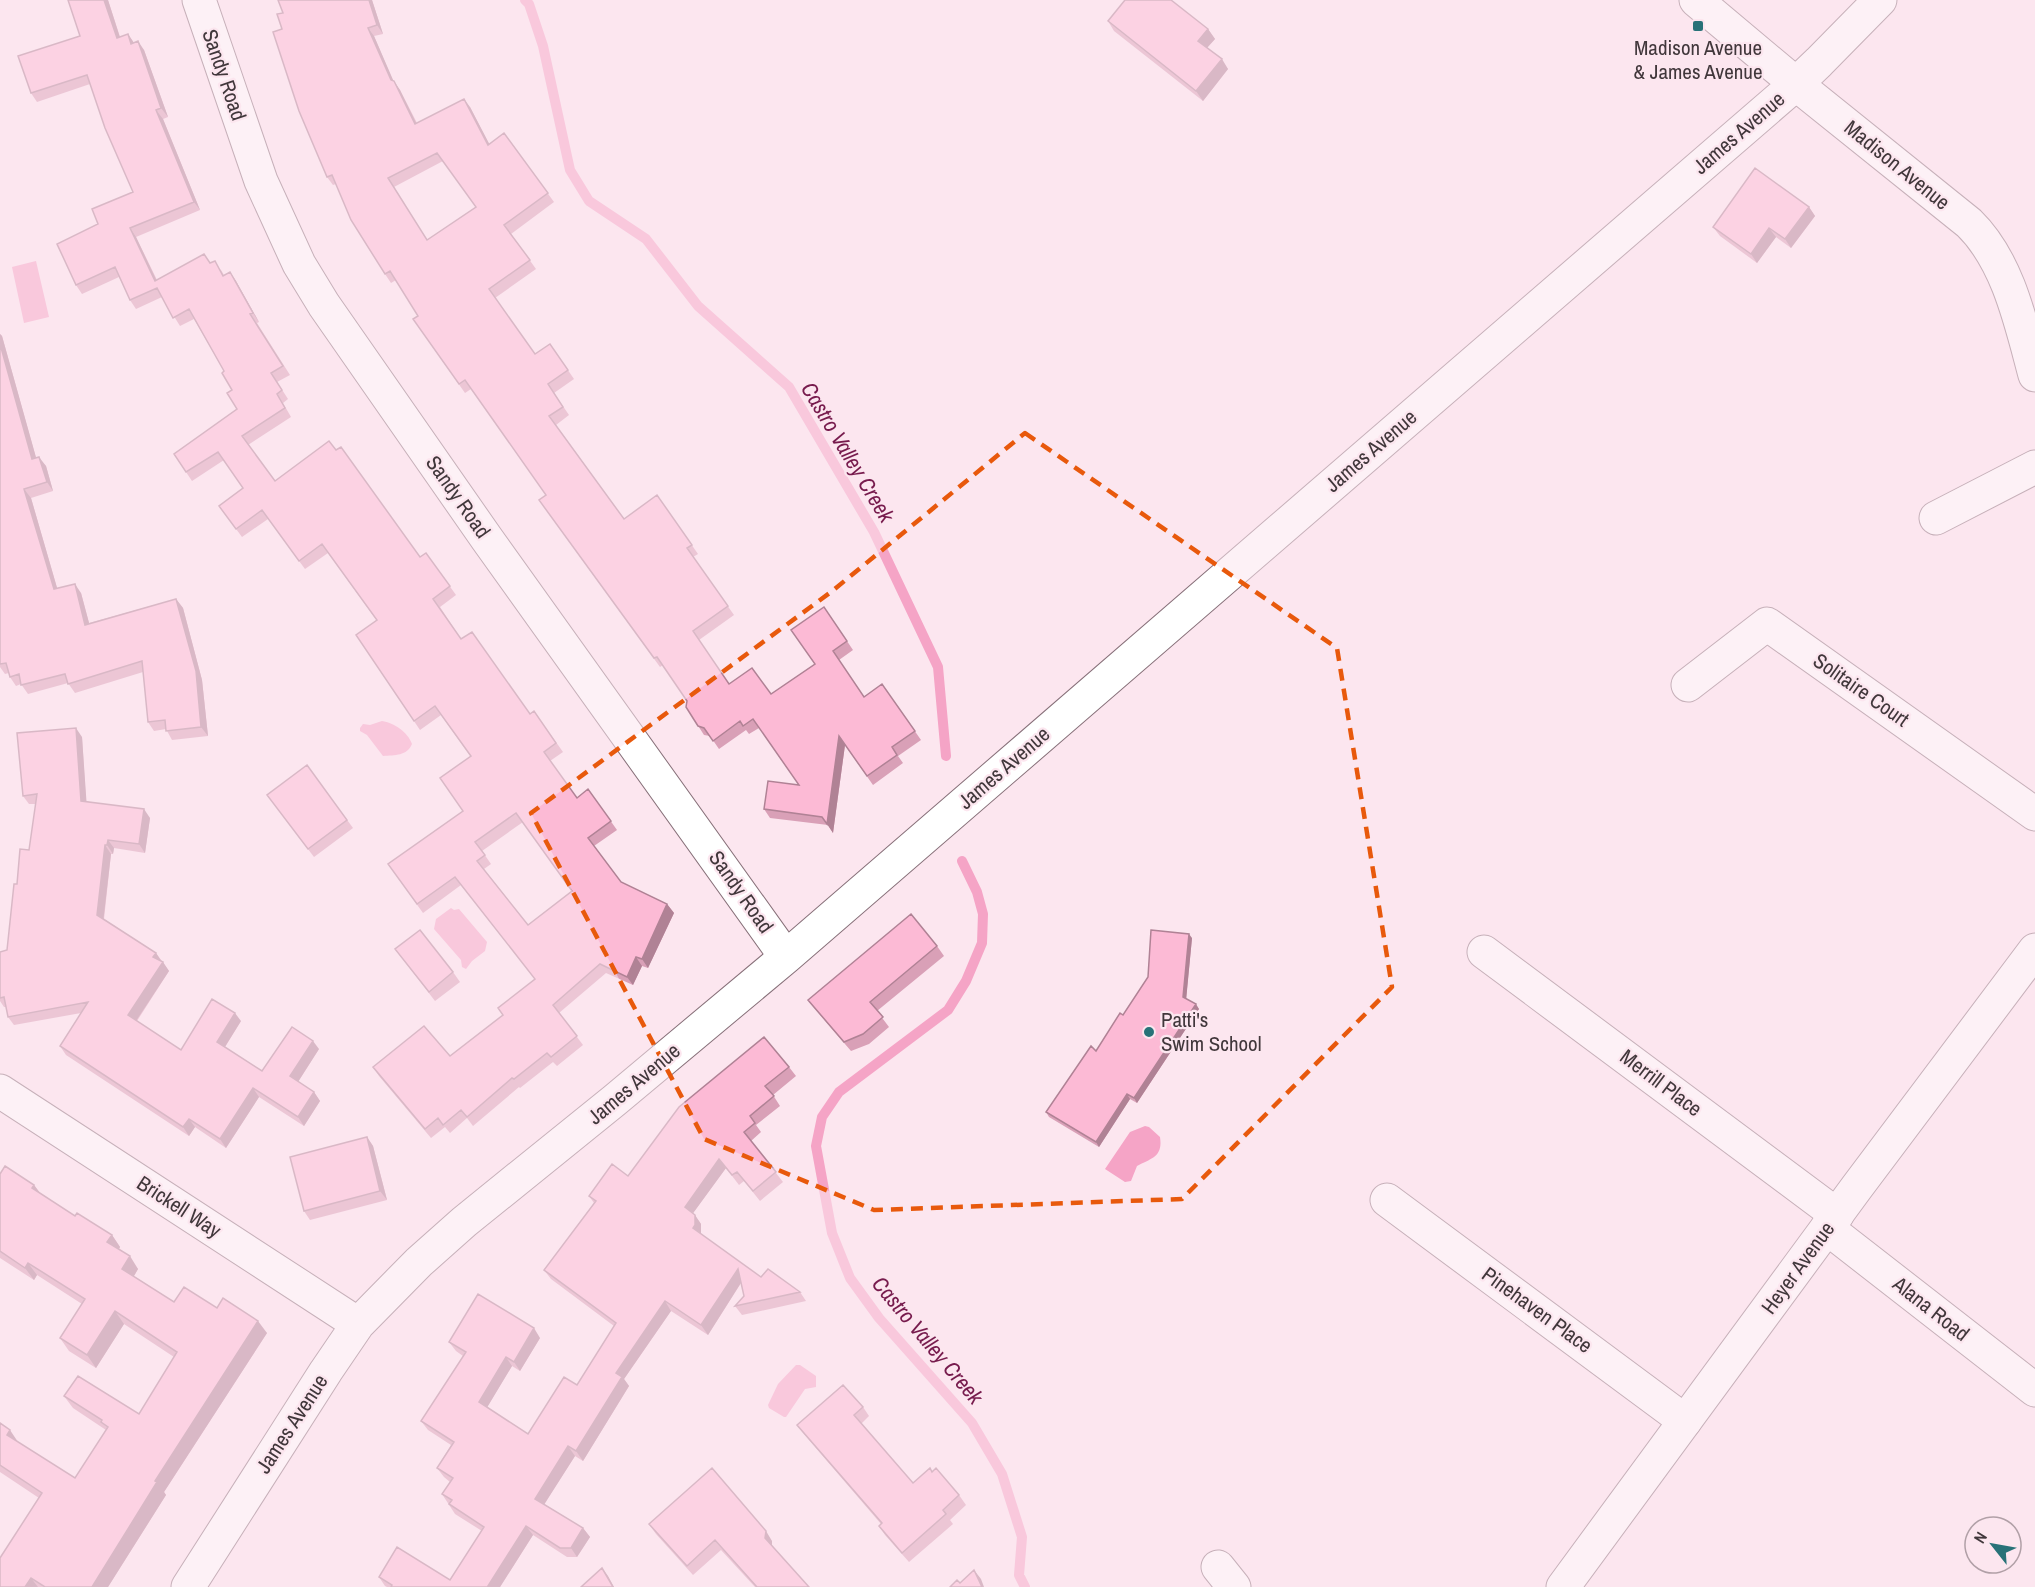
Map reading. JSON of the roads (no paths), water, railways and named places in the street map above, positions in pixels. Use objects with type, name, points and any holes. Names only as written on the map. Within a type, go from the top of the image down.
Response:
[{"type":"street","name":"Sandy Road","points":[[199,0],[261,181],[299,264],[324,306],[786,957]]},
{"type":"street","name":"Madison Avenue","points":[[1696,0],[1984,237],[2005,278],[2035,375]]},
{"type":"street","name":"James Avenue","points":[[188,1587],[358,1324],[419,1262],[464,1222],[607,1107],[786,957],[1796,84],[1880,0]]},
{"type":"street","points":[[1936,518],[2035,467]]},
{"type":"street","name":"Solitaire Court","points":[[1688,685],[1767,624],[2035,814]]},
{"type":"street","name":"Heyer Avenue","points":[[1563,1587],[2035,950]]},
{"type":"street","name":"Merrill Place","points":[[1484,952],[1832,1222]]},
{"type":"street","name":"Brickell Way","points":[[0,1091],[358,1324]]},
{"type":"street","name":"Pinehaven Place","points":[[1387,1200],[1685,1421]]},
{"type":"street","name":"Alana Road","points":[[1832,1222],[2035,1390]]},
{"type":"waterway","name":"Castro Valley Creek","points":[[525,0],[529,4],[543,46],[570,170],[589,201],[646,239],[698,306],[789,387],[874,532],[938,667],[946,756]]},
{"type":"waterway","name":"Castro Valley Creek","points":[[962,861],[977,892],[983,914],[982,943],[966,981],[948,1010],[839,1092],[822,1117],[816,1146],[832,1233],[850,1278],[879,1318],[972,1423],[1002,1474],[1022,1537],[1019,1575],[1025,1587]]},
{"type":"place","name":"Madison Avenue & James Avenue","points":[[1698,26]]},
{"type":"place","name":"Patti's Swim School","points":[[1149,1032]]}]
